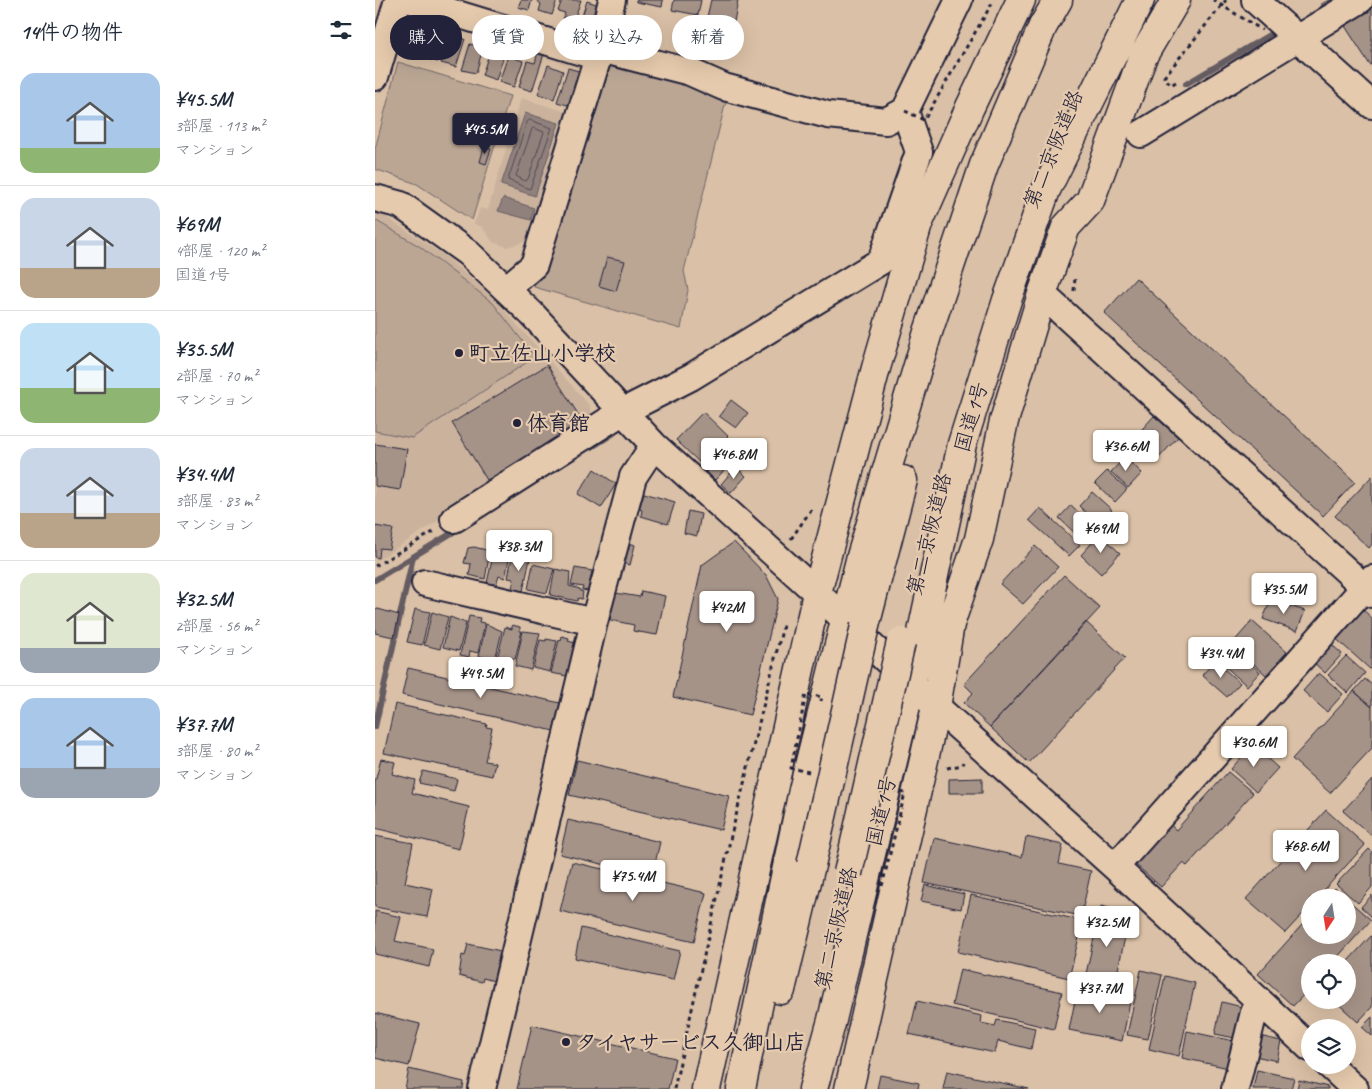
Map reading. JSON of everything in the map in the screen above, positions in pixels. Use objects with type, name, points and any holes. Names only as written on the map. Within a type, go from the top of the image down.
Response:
[{"type":"highway","points":[[706,1089],[817,592],[876,368],[918,224],[970,107],[1021,0]]},
{"type":"highway","points":[[741,1089],[803,790],[861,560],[928,332],[984,165],[1043,26],[1058,0]]},
{"type":"highway","name":"第二京阪道路","points":[[758,1089],[865,626],[933,365],[967,256],[1014,132],[1076,0]]},
{"type":"highway","name":"第二京阪道路","points":[[799,1089],[901,642],[964,397],[1043,168],[1081,81],[1122,0]]},
{"type":"highway","points":[[950,624],[979,539],[1004,421],[1042,294],[1066,227],[1105,131],[1111,78],[1141,0]]},
{"type":"highway","name":"国道1号","points":[[813,1089],[832,1020],[911,684],[962,444],[1007,300],[1046,190],[1141,0]]},
{"type":"highway","points":[[1066,227],[1090,202],[1143,56],[1175,0]]},
{"type":"highway","points":[[876,368],[928,332]]},
{"type":"highway","points":[[849,1089],[936,707],[950,624],[963,526],[960,498],[962,444]]},
{"type":"highway","points":[[714,1049],[732,1027],[758,1012]]},
{"type":"highway","points":[[825,1089],[832,1020]]},
{"type":"street","points":[[375,77],[397,0]]},
{"type":"street","points":[[411,0],[554,40]]},
{"type":"street","points":[[608,15],[612,0]]},
{"type":"street","points":[[633,60],[690,72],[724,87],[828,115],[886,121],[905,111],[959,0]]},
{"type":"street","points":[[1255,0],[1372,105]]},
{"type":"street","points":[[1141,134],[1360,0]]},
{"type":"street","points":[[506,288],[533,265],[597,60]]},
{"type":"street","points":[[455,519],[622,412],[691,376],[881,261],[919,152],[905,111]]},
{"type":"street","points":[[375,198],[401,205],[468,253],[533,314],[654,445],[817,592],[911,684],[1115,867],[1301,1040]]},
{"type":"street","points":[[1042,294],[1370,587],[1115,867]]},
{"type":"street","points":[[482,1089],[594,622],[633,477],[654,445]]},
{"type":"street","points":[[425,583],[594,622]]},
{"type":"street","points":[[1235,1089],[1257,1000]]},
{"type":"street","points":[[1339,1074],[1355,1089]]},
{"type":"path","points":[[905,111],[924,120],[994,0]]},
{"type":"path","points":[[1213,0],[1262,30],[1255,38]]},
{"type":"path","points":[[1180,80],[1171,85],[1164,77],[1226,0]]},
{"type":"path","points":[[375,566],[455,519]]},
{"type":"shaded area","points":[[606,61],[728,93],[684,271],[688,290],[681,329],[534,287]]},
{"type":"shaded area","points":[[398,62],[510,96],[472,220],[417,184],[375,169],[375,149]]},
{"type":"shaded area","points":[[521,98],[573,114],[531,245],[524,242],[507,247],[493,242],[482,227],[474,224],[480,208],[488,210]]},
{"type":"shaded area","name":"町立佐山小学校","points":[[375,212],[444,255],[496,301],[590,406],[591,421],[375,562]]},
{"type":"shaded area","points":[[375,220],[419,246],[493,303],[535,357],[412,438],[375,431]]},
{"type":"water","points":[[525,113],[559,123],[535,196],[501,185]]},
{"type":"water","points":[[503,198],[534,208],[531,220],[498,211]]},
{"type":"building","points":[[521,0],[532,0],[529,10],[518,7]]},
{"type":"building","points":[[536,0],[557,0],[552,15],[539,11],[541,4]]},
{"type":"building","points":[[562,0],[581,0],[576,15],[564,15],[565,13],[558,11]]},
{"type":"building","points":[[636,0],[663,0],[662,7],[636,2]]},
{"type":"building","points":[[674,0],[701,0],[698,15],[672,10]]},
{"type":"building","points":[[711,0],[738,0],[735,15],[707,15]]},
{"type":"building","points":[[587,1],[602,6],[599,15],[582,15]]},
{"type":"building","points":[[1372,8],[1372,64],[1370,65],[1345,26]]},
{"type":"building","points":[[470,44],[472,45],[472,60],[480,60],[476,73],[462,70]]},
{"type":"building","points":[[442,60],[458,60],[456,67],[441,63]]},
{"type":"building","points":[[487,60],[502,60],[496,80],[482,75]]},
{"type":"building","points":[[507,60],[523,61],[514,87],[499,82]]},
{"type":"building","points":[[536,60],[542,60],[532,91],[519,87],[527,61],[535,63]]},
{"type":"building","points":[[548,65],[563,71],[554,99],[538,94]]},
{"type":"building","points":[[568,68],[582,72],[571,106],[557,102]]},
{"type":"building","points":[[484,147],[491,149],[486,164],[480,162]]},
{"type":"building","points":[[607,257],[625,261],[616,291],[599,286]]},
{"type":"building","points":[[1136,278],[1355,482],[1323,516],[1104,313]]},
{"type":"building","name":"体育館","points":[[547,365],[583,422],[487,480],[452,423]]},
{"type":"building","points":[[731,400],[748,413],[736,428],[719,416]]},
{"type":"building","points":[[703,412],[728,436],[701,464],[676,440]]},
{"type":"building","points":[[1154,416],[1178,437],[1157,460],[1133,439]]},
{"type":"building","points":[[375,444],[407,449],[400,490],[375,486]]},
{"type":"building","points":[[721,447],[734,460],[715,480],[701,466]]},
{"type":"building","points":[[1125,457],[1142,473],[1128,488],[1111,472]]},
{"type":"building","points":[[736,467],[746,476],[731,493],[721,484]]},
{"type":"building","points":[[594,469],[616,484],[601,508],[578,494]]},
{"type":"building","points":[[1107,471],[1127,489],[1115,502],[1095,483]]},
{"type":"building","points":[[1372,476],[1372,544],[1369,548],[1335,516]]},
{"type":"building","points":[[1092,492],[1112,510],[1098,524],[1079,506]]},
{"type":"building","points":[[644,493],[675,502],[668,524],[641,516],[642,510],[639,509]]},
{"type":"building","points":[[1071,505],[1093,526],[1081,539],[1059,518]]},
{"type":"building","points":[[1040,508],[1080,545],[1069,556],[1029,520]]},
{"type":"building","points":[[688,511],[701,514],[697,536],[684,533]]},
{"type":"building","points":[[375,526],[393,529],[389,549],[380,548],[379,558],[375,557]]},
{"type":"building","points":[[1100,534],[1120,553],[1101,574],[1081,555]]},
{"type":"building","points":[[627,542],[635,545],[630,565],[621,562]]},
{"type":"building","points":[[734,542],[766,575],[778,599],[750,715],[673,697],[702,565]]},
{"type":"building","points":[[1035,546],[1058,567],[1023,604],[1000,584]]},
{"type":"building","points":[[474,547],[490,551],[485,579],[469,575],[471,564],[464,563],[468,548]]},
{"type":"building","points":[[494,551],[510,555],[505,578],[499,576],[496,585],[487,583]]},
{"type":"building","points":[[512,556],[530,559],[523,591],[512,589],[514,579],[508,578]]},
{"type":"building","points":[[533,564],[554,569],[547,593],[528,589]]},
{"type":"building","points":[[575,568],[592,571],[588,591],[582,590],[583,587],[571,585]]},
{"type":"building","points":[[555,569],[570,572],[569,586],[580,589],[583,592],[582,599],[578,598],[577,601],[550,595]]},
{"type":"building","points":[[1064,575],[1100,608],[990,727],[964,703],[973,693],[964,684]]},
{"type":"building","points":[[641,591],[665,596],[657,635],[633,631],[634,625],[610,620],[615,593],[640,597]]},
{"type":"building","points":[[1271,599],[1305,611],[1297,631],[1263,619]]},
{"type":"building","points":[[1360,607],[1372,618],[1371,670],[1333,636]]},
{"type":"building","points":[[378,609],[399,615],[394,637],[375,633],[375,610]]},
{"type":"building","points":[[415,609],[430,612],[422,645],[407,642]]},
{"type":"building","points":[[432,612],[448,617],[440,649],[424,645]]},
{"type":"building","points":[[469,616],[480,618],[479,622],[485,623],[478,653],[470,651],[469,657],[460,655]]},
{"type":"building","points":[[450,617],[466,623],[459,651],[443,647]]},
{"type":"building","points":[[1252,621],[1287,652],[1266,675],[1232,644]]},
{"type":"building","points":[[1086,622],[1125,658],[1029,763],[990,727]]},
{"type":"building","points":[[486,624],[502,631],[495,660],[479,656]]},
{"type":"building","points":[[512,625],[520,627],[520,631],[522,631],[515,659],[510,658],[509,662],[497,659],[505,627],[512,629]]},
{"type":"building","points":[[523,631],[540,633],[531,670],[515,666]]},
{"type":"building","points":[[562,636],[569,638],[568,641],[575,643],[567,676],[551,673],[559,640],[561,641]]},
{"type":"building","points":[[546,639],[557,641],[550,672],[533,668],[540,640],[546,641]]},
{"type":"building","points":[[1227,642],[1260,672],[1247,686],[1215,657]]},
{"type":"building","points":[[1330,643],[1342,654],[1325,673],[1313,662]]},
{"type":"building","points":[[1346,656],[1365,673],[1348,693],[1328,675]]},
{"type":"building","points":[[1215,661],[1240,683],[1227,697],[1202,675]]},
{"type":"building","points":[[408,668],[560,703],[554,731],[402,695]]},
{"type":"building","points":[[1319,673],[1343,694],[1327,712],[1303,691]]},
{"type":"building","points":[[1365,679],[1372,685],[1372,707],[1354,691]]},
{"type":"building","points":[[1354,691],[1372,707],[1372,748],[1330,793],[1292,759]]},
{"type":"building","points":[[395,704],[487,724],[486,727],[492,728],[485,761],[495,763],[492,776],[384,753]]},
{"type":"building","points":[[1252,745],[1278,768],[1256,792],[1231,769]]},
{"type":"building","points":[[381,759],[395,762],[392,774],[415,780],[412,793],[469,807],[459,849],[375,828],[375,782]]},
{"type":"building","points":[[577,760],[729,796],[721,830],[569,795]]},
{"type":"building","points":[[423,771],[457,779],[454,791],[419,783]]},
{"type":"building","points":[[1228,772],[1253,793],[1187,866],[1183,863],[1161,887],[1135,864],[1155,842],[1149,836],[1164,819],[1176,830]]},
{"type":"building","points":[[982,778],[982,793],[949,793],[949,779]]},
{"type":"building","points":[[1372,779],[1372,836],[1343,811]]},
{"type":"building","points":[[1326,810],[1365,845],[1325,889],[1301,889],[1301,916],[1285,933],[1246,899]]},
{"type":"building","points":[[568,820],[660,842],[652,876],[560,854]]},
{"type":"building","points":[[375,836],[413,843],[405,883],[433,889],[427,917],[375,907]]},
{"type":"building","points":[[1026,837],[1063,845],[1059,864],[1091,871],[1081,916],[924,883],[934,838],[1022,857]]},
{"type":"building","points":[[1369,849],[1372,852],[1372,887],[1358,903],[1356,901],[1356,889],[1342,889],[1336,884]]},
{"type":"building","points":[[572,862],[706,893],[694,942],[560,911]]},
{"type":"building","points":[[925,885],[964,894],[961,909],[921,901]]},
{"type":"building","points":[[971,895],[1083,921],[1069,978],[958,952]]},
{"type":"building","points":[[1372,895],[1372,917],[1361,907]]},
{"type":"building","points":[[1101,906],[1130,913],[1114,989],[1084,983]]},
{"type":"building","points":[[1356,907],[1371,920],[1356,937]]},
{"type":"building","points":[[375,911],[401,917],[395,941],[433,949],[429,967],[375,954]]},
{"type":"building","points":[[1301,926],[1301,944],[1349,944],[1340,954],[1301,954],[1301,998],[1293,1006],[1258,974]]},
{"type":"building","points":[[581,928],[680,951],[673,980],[575,958]]},
{"type":"building","points":[[1372,935],[1372,1007],[1358,1022],[1344,1009],[1356,1009],[1356,954],[1354,954]]},
{"type":"building","points":[[468,944],[501,951],[494,981],[483,978],[482,982],[459,976],[462,955],[465,956]]},
{"type":"building","points":[[960,969],[1062,992],[1054,1029],[952,1005]]},
{"type":"building","points":[[1141,970],[1162,975],[1148,1039],[1127,1035]]},
{"type":"building","points":[[1165,976],[1195,983],[1179,1056],[1149,1049]]},
{"type":"building","points":[[1078,986],[1131,997],[1122,1041],[1069,1030]]},
{"type":"building","points":[[917,1001],[982,1016],[981,1023],[995,1026],[997,1020],[1035,1028],[1031,1049],[998,1041],[995,1053],[909,1034]]},
{"type":"building","points":[[1222,1002],[1242,1007],[1235,1038],[1215,1034]]},
{"type":"building","points":[[375,1013],[420,1024],[409,1066],[375,1058]]},
{"type":"building","points":[[1372,1017],[1372,1036],[1362,1027]]},
{"type":"building","name":"タイヤサービス久御山店","points":[[532,1025],[675,1058],[668,1089],[517,1089]]},
{"type":"building","points":[[1187,1031],[1234,1041],[1229,1068],[1182,1058]]},
{"type":"building","points":[[1255,1035],[1281,1041],[1277,1061],[1251,1055]]},
{"type":"building","points":[[409,1069],[464,1082],[463,1089],[405,1089]]},
{"type":"building","points":[[1257,1070],[1294,1078],[1291,1089],[1253,1089]]},
{"type":"building","points":[[947,1071],[1029,1089],[943,1089]]},
{"type":"building","points":[[880,1075],[919,1083],[918,1089],[877,1089]]},
{"type":"building","points":[[1299,1080],[1328,1087],[1328,1089],[1297,1089]]},
{"type":"waterway","points":[[1323,6],[1334,0]]},
{"type":"waterway","points":[[1186,84],[1274,32]]},
{"type":"waterway","points":[[592,447],[614,433]]},
{"type":"waterway","points":[[375,580],[460,528]]},
{"type":"waterway","points":[[375,727],[413,557]]},
{"type":"place","name":"町立佐山小学校","points":[[459,353]]},
{"type":"place","name":"体育館","points":[[517,423]]},
{"type":"place","name":"タイヤサービス久御山店","points":[[566,1042]]}]
